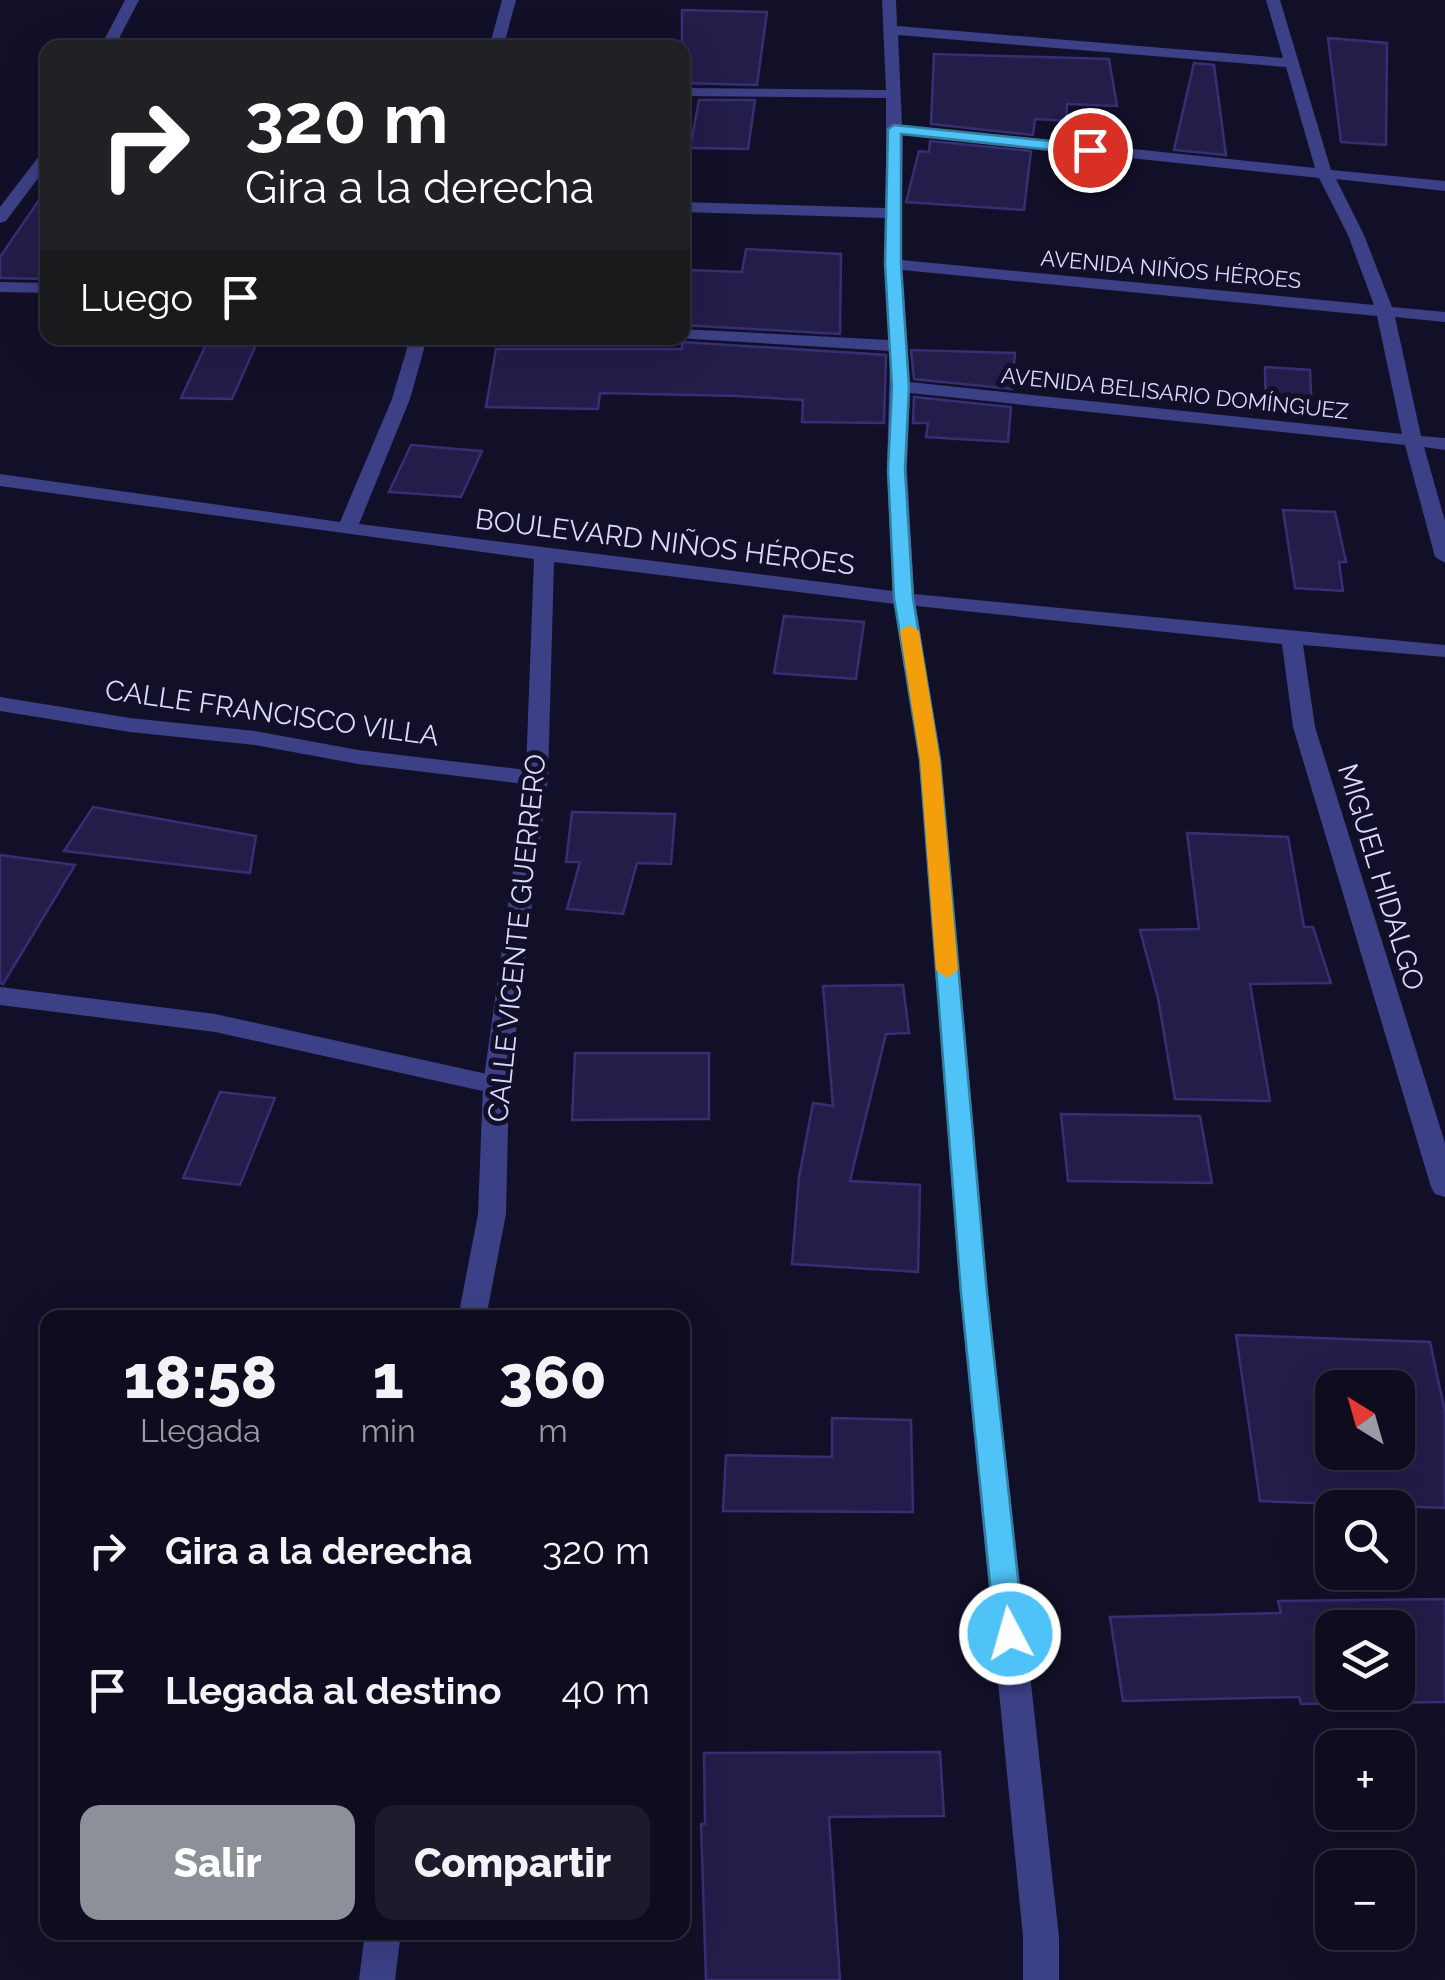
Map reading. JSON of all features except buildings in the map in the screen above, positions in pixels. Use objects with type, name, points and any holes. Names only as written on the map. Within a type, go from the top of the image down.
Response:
[{"type":"street","points":[[111,40],[132,0]]},
{"type":"street","points":[[498,40],[509,0]]},
{"type":"street","points":[[886,0],[892,30],[893,264],[900,387],[897,470],[904,598],[930,760],[974,1293],[1041,1937],[1041,1980]]},
{"type":"street","points":[[1273,0],[1325,174],[1356,235],[1385,311],[1413,441],[1445,557]]},
{"type":"street","points":[[892,30],[1294,63]]},
{"type":"street","points":[[690,92],[892,94]]},
{"type":"street","points":[[894,129],[1445,186]]},
{"type":"street","points":[[0,218],[40,166]]},
{"type":"street","points":[[690,207],[895,213]]},
{"type":"street","name":"AVENIDA NIÑOS HÉROES","points":[[893,264],[1445,317]]},
{"type":"street","points":[[0,286],[40,288]]},
{"type":"street","points":[[690,334],[898,346]]},
{"type":"street","points":[[347,529],[401,399],[416,345]]},
{"type":"street","name":"AVENIDA BELISARIO DOMÍNGUEZ","points":[[900,387],[1445,444]]},
{"type":"street","name":"BOULEVARD NIÑOS HÉROES","points":[[0,480],[544,556],[1292,640],[1445,651]]},
{"type":"street","name":"CALLE VICENTE GUERRERO","points":[[474,1310],[492,1214],[496,1085],[537,778],[544,556]]},
{"type":"street","name":"MIGUEL HIDALGO","points":[[1292,640],[1304,727],[1445,1186]]},
{"type":"street","name":"CALLE FRANCISCO VILLA","points":[[0,704],[130,725],[255,738],[358,757],[537,778]]},
{"type":"street","points":[[0,996],[215,1024],[496,1085]]},
{"type":"street","points":[[376,1980],[381,1940]]},
{"type":"slow traffic","points":[[909,631],[930,760],[947,970]]},
{"type":"route","points":[[1010,1634],[974,1293],[930,760],[904,598],[897,470],[900,387],[893,264],[894,129],[1090,150]]}]
